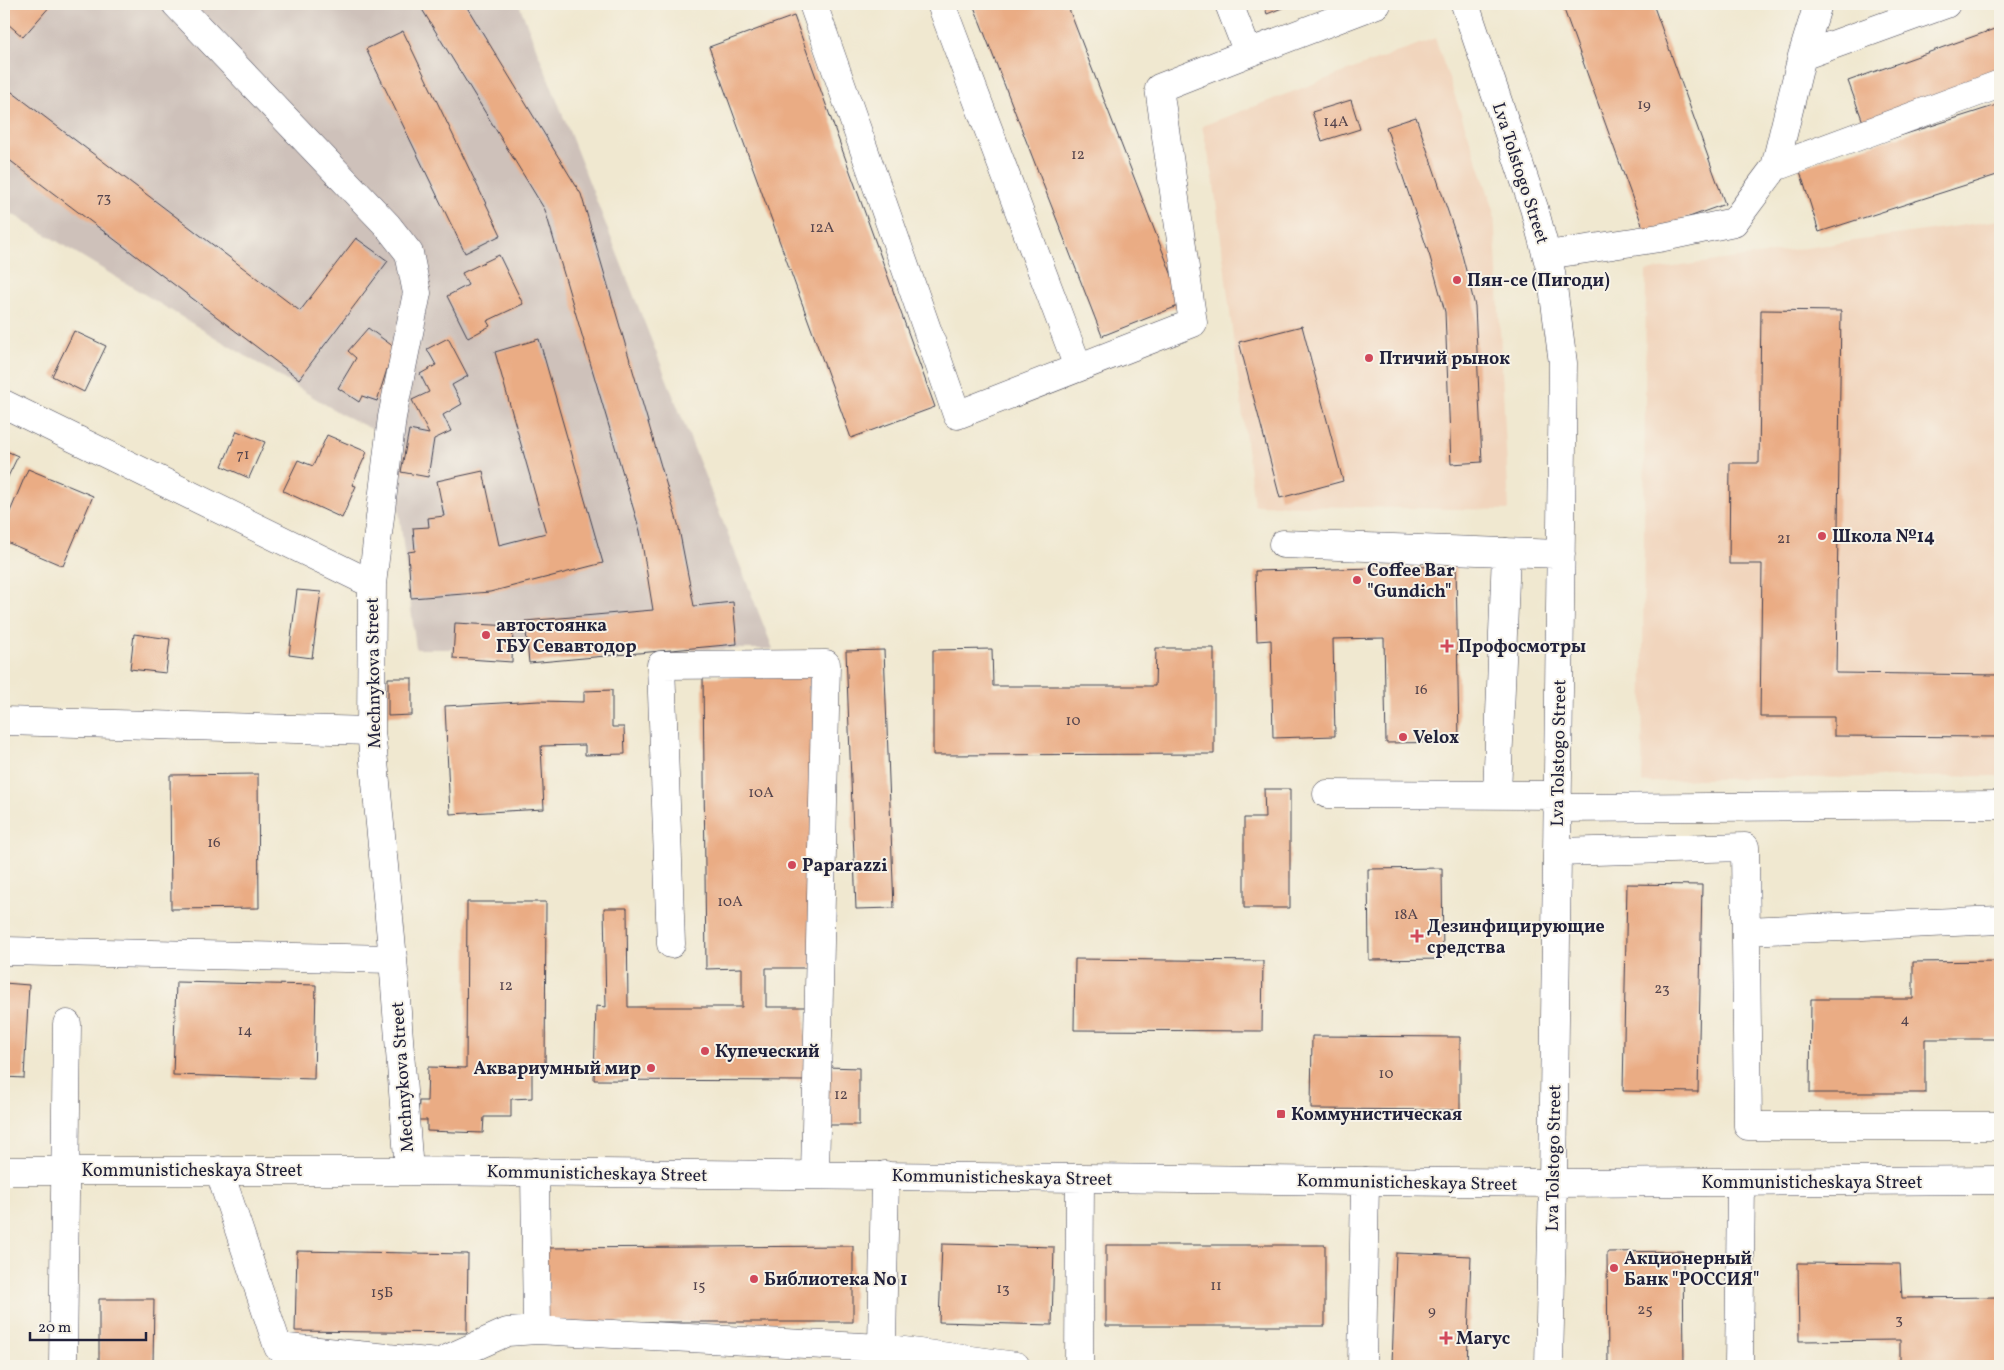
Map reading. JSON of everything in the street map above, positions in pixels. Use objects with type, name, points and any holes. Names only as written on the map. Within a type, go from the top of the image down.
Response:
[{"type":"street","points":[[176,4],[373,211],[409,253],[417,293],[392,417],[372,584]]},
{"type":"street","points":[[813,4],[957,414],[1193,323],[1159,88],[1377,4]]},
{"type":"street","points":[[941,4],[1078,367]]},
{"type":"street","points":[[1230,4],[1248,53]]},
{"type":"street","name":"Lva Tolstogo Street","points":[[1465,4],[1534,208],[1547,255],[1563,363],[1549,1366]]},
{"type":"street","points":[[1547,255],[1659,238],[1734,222],[1775,167],[1802,56],[1818,4]]},
{"type":"street","points":[[1802,56],[1946,4]]},
{"type":"street","points":[[1775,167],[2000,84]]},
{"type":"street","name":"Mechnykova Street","points":[[4,404],[372,584],[371,732],[393,959],[409,1171]]},
{"type":"street","points":[[1283,544],[1561,554]]},
{"type":"street","points":[[1496,795],[1506,552]]},
{"type":"street","points":[[671,944],[661,665],[826,664],[815,1175]]},
{"type":"street","points":[[4,721],[371,732]]},
{"type":"street","points":[[1327,794],[1496,795],[1558,801],[2000,805]]},
{"type":"street","points":[[1557,852],[1745,847],[1748,1126],[2000,1126]]},
{"type":"street","points":[[1746,931],[2000,920]]},
{"type":"street","points":[[4,951],[393,959]]},
{"type":"street","points":[[63,1366],[67,1024]]},
{"type":"street","points":[[219,1170],[278,1347],[438,1363],[507,1332],[537,1330],[882,1348],[1016,1366]]},
{"type":"street","name":"Kommunisticheskaya Street","points":[[4,1171],[536,1172],[1553,1184],[2000,1180]]},
{"type":"street","points":[[536,1172],[537,1330]]},
{"type":"street","points":[[882,1348],[885,1175]]},
{"type":"street","points":[[1079,1366],[1080,1178]]},
{"type":"street","points":[[1362,1366],[1365,1181]]},
{"type":"street","points":[[1739,1366],[1741,1182]]},
{"type":"shaded area","points":[[4,4],[519,4],[773,649],[416,649],[390,438],[341,414],[4,209]]},
{"type":"shaded area","name":"Птичий рынок","points":[[1435,38],[1494,210],[1509,510],[1254,505],[1213,176],[1202,126]]},
{"type":"shaded area","name":"Школа №14","points":[[2000,220],[2000,776],[1697,779],[1642,783],[1646,271]]},
{"type":"building","points":[[4,4],[52,4],[23,37],[8,24],[4,29]]},
{"type":"building","points":[[423,4],[465,4],[581,194],[678,524],[694,606],[733,602],[737,644],[529,663],[525,621],[653,610],[640,531],[545,210],[420,6]]},
{"type":"building","points":[[973,4],[1067,4],[1183,304],[1102,336]]},
{"type":"building","points":[[1264,4],[1292,4],[1267,14]]},
{"type":"building","points":[[1562,4],[1653,4],[1725,204],[1645,233]]},
{"type":"building","points":[[794,16],[935,407],[851,438],[709,47]]},
{"type":"building","points":[[2000,27],[2000,73],[1863,122],[1848,81]]},
{"type":"building","points":[[403,31],[501,235],[465,253],[366,49]]},
{"type":"building","points":[[4,86],[300,311],[356,238],[388,261],[299,379],[4,156]]},
{"type":"building","points":[[1351,100],[1360,129],[1322,141],[1312,112]]},
{"type":"building","points":[[2000,104],[2000,174],[1819,232],[1799,168]]},
{"type":"building","points":[[1416,117],[1460,247],[1475,306],[1482,462],[1451,464],[1445,312],[1430,257],[1386,127]]},
{"type":"building","points":[[499,255],[523,304],[487,321],[490,326],[468,338],[447,296],[468,285],[462,273]]},
{"type":"building","points":[[1761,310],[1841,311],[1836,673],[2000,675],[2000,737],[1834,736],[1834,717],[1760,717],[1762,564],[1729,564],[1730,463],[1759,463]]},
{"type":"building","points":[[1302,326],[1343,481],[1280,498],[1239,342]]},
{"type":"building","points":[[368,328],[394,347],[377,401],[362,396],[359,402],[338,388],[356,358],[348,351]]},
{"type":"building","points":[[74,331],[106,346],[84,392],[52,376]]},
{"type":"building","points":[[448,338],[468,376],[452,385],[462,404],[443,415],[451,431],[434,439],[428,477],[401,472],[409,430],[429,434],[412,400],[429,392],[420,374],[436,365],[427,349]]},
{"type":"building","points":[[539,339],[603,563],[490,592],[411,598],[408,552],[415,551],[413,528],[429,527],[428,518],[444,516],[437,481],[483,471],[499,545],[546,533],[495,352]]},
{"type":"building","points":[[237,431],[265,442],[249,478],[222,466]]},
{"type":"building","points":[[327,435],[367,452],[352,485],[356,486],[342,518],[283,491],[298,460],[313,466]]},
{"type":"building","points":[[4,450],[18,456],[4,485]]},
{"type":"building","points":[[28,469],[93,496],[63,566],[4,541],[4,526]]},
{"type":"building","points":[[1456,566],[1459,742],[1386,743],[1384,638],[1333,639],[1335,736],[1273,738],[1271,640],[1257,641],[1255,571]]},
{"type":"building","points":[[297,590],[321,592],[312,658],[289,655]]},
{"type":"building","points":[[455,623],[513,626],[512,662],[453,658]]},
{"type":"building","points":[[134,634],[170,639],[166,673],[130,669]]},
{"type":"building","points":[[1156,648],[1214,648],[1214,754],[933,755],[933,650],[992,649],[993,686],[1155,686]]},
{"type":"building","points":[[884,650],[894,908],[856,909],[846,651]]},
{"type":"building","points":[[816,675],[819,968],[766,968],[766,1007],[805,1007],[805,1081],[594,1080],[596,1006],[606,1007],[604,908],[627,908],[628,1007],[742,1007],[742,968],[706,969],[703,677]]},
{"type":"building","points":[[388,678],[412,678],[412,715],[388,716]]},
{"type":"building","points":[[612,690],[612,727],[624,727],[625,754],[585,755],[585,745],[541,746],[544,809],[450,814],[445,706],[539,701],[584,702],[584,691]]},
{"type":"building","points":[[258,774],[259,908],[171,909],[170,775]]},
{"type":"building","points":[[1264,789],[1290,789],[1290,908],[1244,908],[1244,818],[1265,818]]},
{"type":"building","points":[[1442,868],[1443,959],[1369,960],[1368,869]]},
{"type":"building","points":[[1627,884],[1702,885],[1698,1092],[1623,1091]]},
{"type":"building","points":[[467,902],[546,902],[545,1072],[532,1072],[532,1098],[511,1099],[511,1117],[484,1117],[483,1133],[427,1131],[427,1120],[418,1120],[419,1101],[427,1101],[428,1067],[466,1068]]},
{"type":"building","points":[[1075,959],[1263,961],[1262,1031],[1074,1030]]},
{"type":"building","points":[[2000,961],[2000,1039],[1925,1039],[1925,1093],[1810,1093],[1811,999],[1913,999],[1913,962]]},
{"type":"building","points":[[176,982],[316,985],[314,1079],[173,1075]]},
{"type":"building","points":[[4,983],[29,985],[24,1078],[4,1077]]},
{"type":"building","points":[[1312,1036],[1460,1037],[1460,1110],[1311,1109]]},
{"type":"building","points":[[827,1067],[859,1068],[859,1125],[826,1125]]},
{"type":"building","points":[[942,1244],[1054,1247],[1052,1325],[939,1322]]},
{"type":"building","points":[[1106,1245],[1325,1245],[1325,1326],[1106,1326]]},
{"type":"building","points":[[853,1246],[853,1322],[545,1322],[545,1248]]},
{"type":"building","points":[[297,1251],[468,1254],[467,1333],[295,1331]]},
{"type":"building","points":[[1683,1251],[1684,1366],[1608,1366],[1607,1252]]},
{"type":"building","points":[[1396,1253],[1471,1256],[1467,1366],[1392,1364]]},
{"type":"building","points":[[1798,1263],[1900,1264],[1902,1298],[2000,1297],[2000,1366],[1900,1366],[1900,1340],[1799,1341]]},
{"type":"building","points":[[99,1299],[154,1299],[153,1366],[99,1366]]},
{"type":"place","name":"Пян-се (Пигоди)","points":[[1457,280]]},
{"type":"place","name":"Птичий рынок","points":[[1369,358]]},
{"type":"place","name":"Школа №14","points":[[1822,536]]},
{"type":"place","name":"Coffee Bar \"Gundich\"","points":[[1357,580]]},
{"type":"place","name":"автостоянка ГБУ Севавтодор","points":[[486,635]]},
{"type":"place","name":"Профосмотры","points":[[1447,646]]},
{"type":"place","name":"Velox","points":[[1403,737]]},
{"type":"place","name":"Paparazzi","points":[[792,865]]},
{"type":"place","name":"Дезинфицирующие средства","points":[[1417,936]]},
{"type":"place","name":"Купеческий","points":[[705,1051]]},
{"type":"place","name":"Аквариумный мир","points":[[651,1068]]},
{"type":"place","name":"Коммунистическая","points":[[1281,1114]]},
{"type":"place","name":"Акционерный Банк \"РОССИЯ\"","points":[[1614,1268]]},
{"type":"place","name":"Библиотека No 1","points":[[754,1279]]},
{"type":"place","name":"Магус","points":[[1446,1338]]}]
